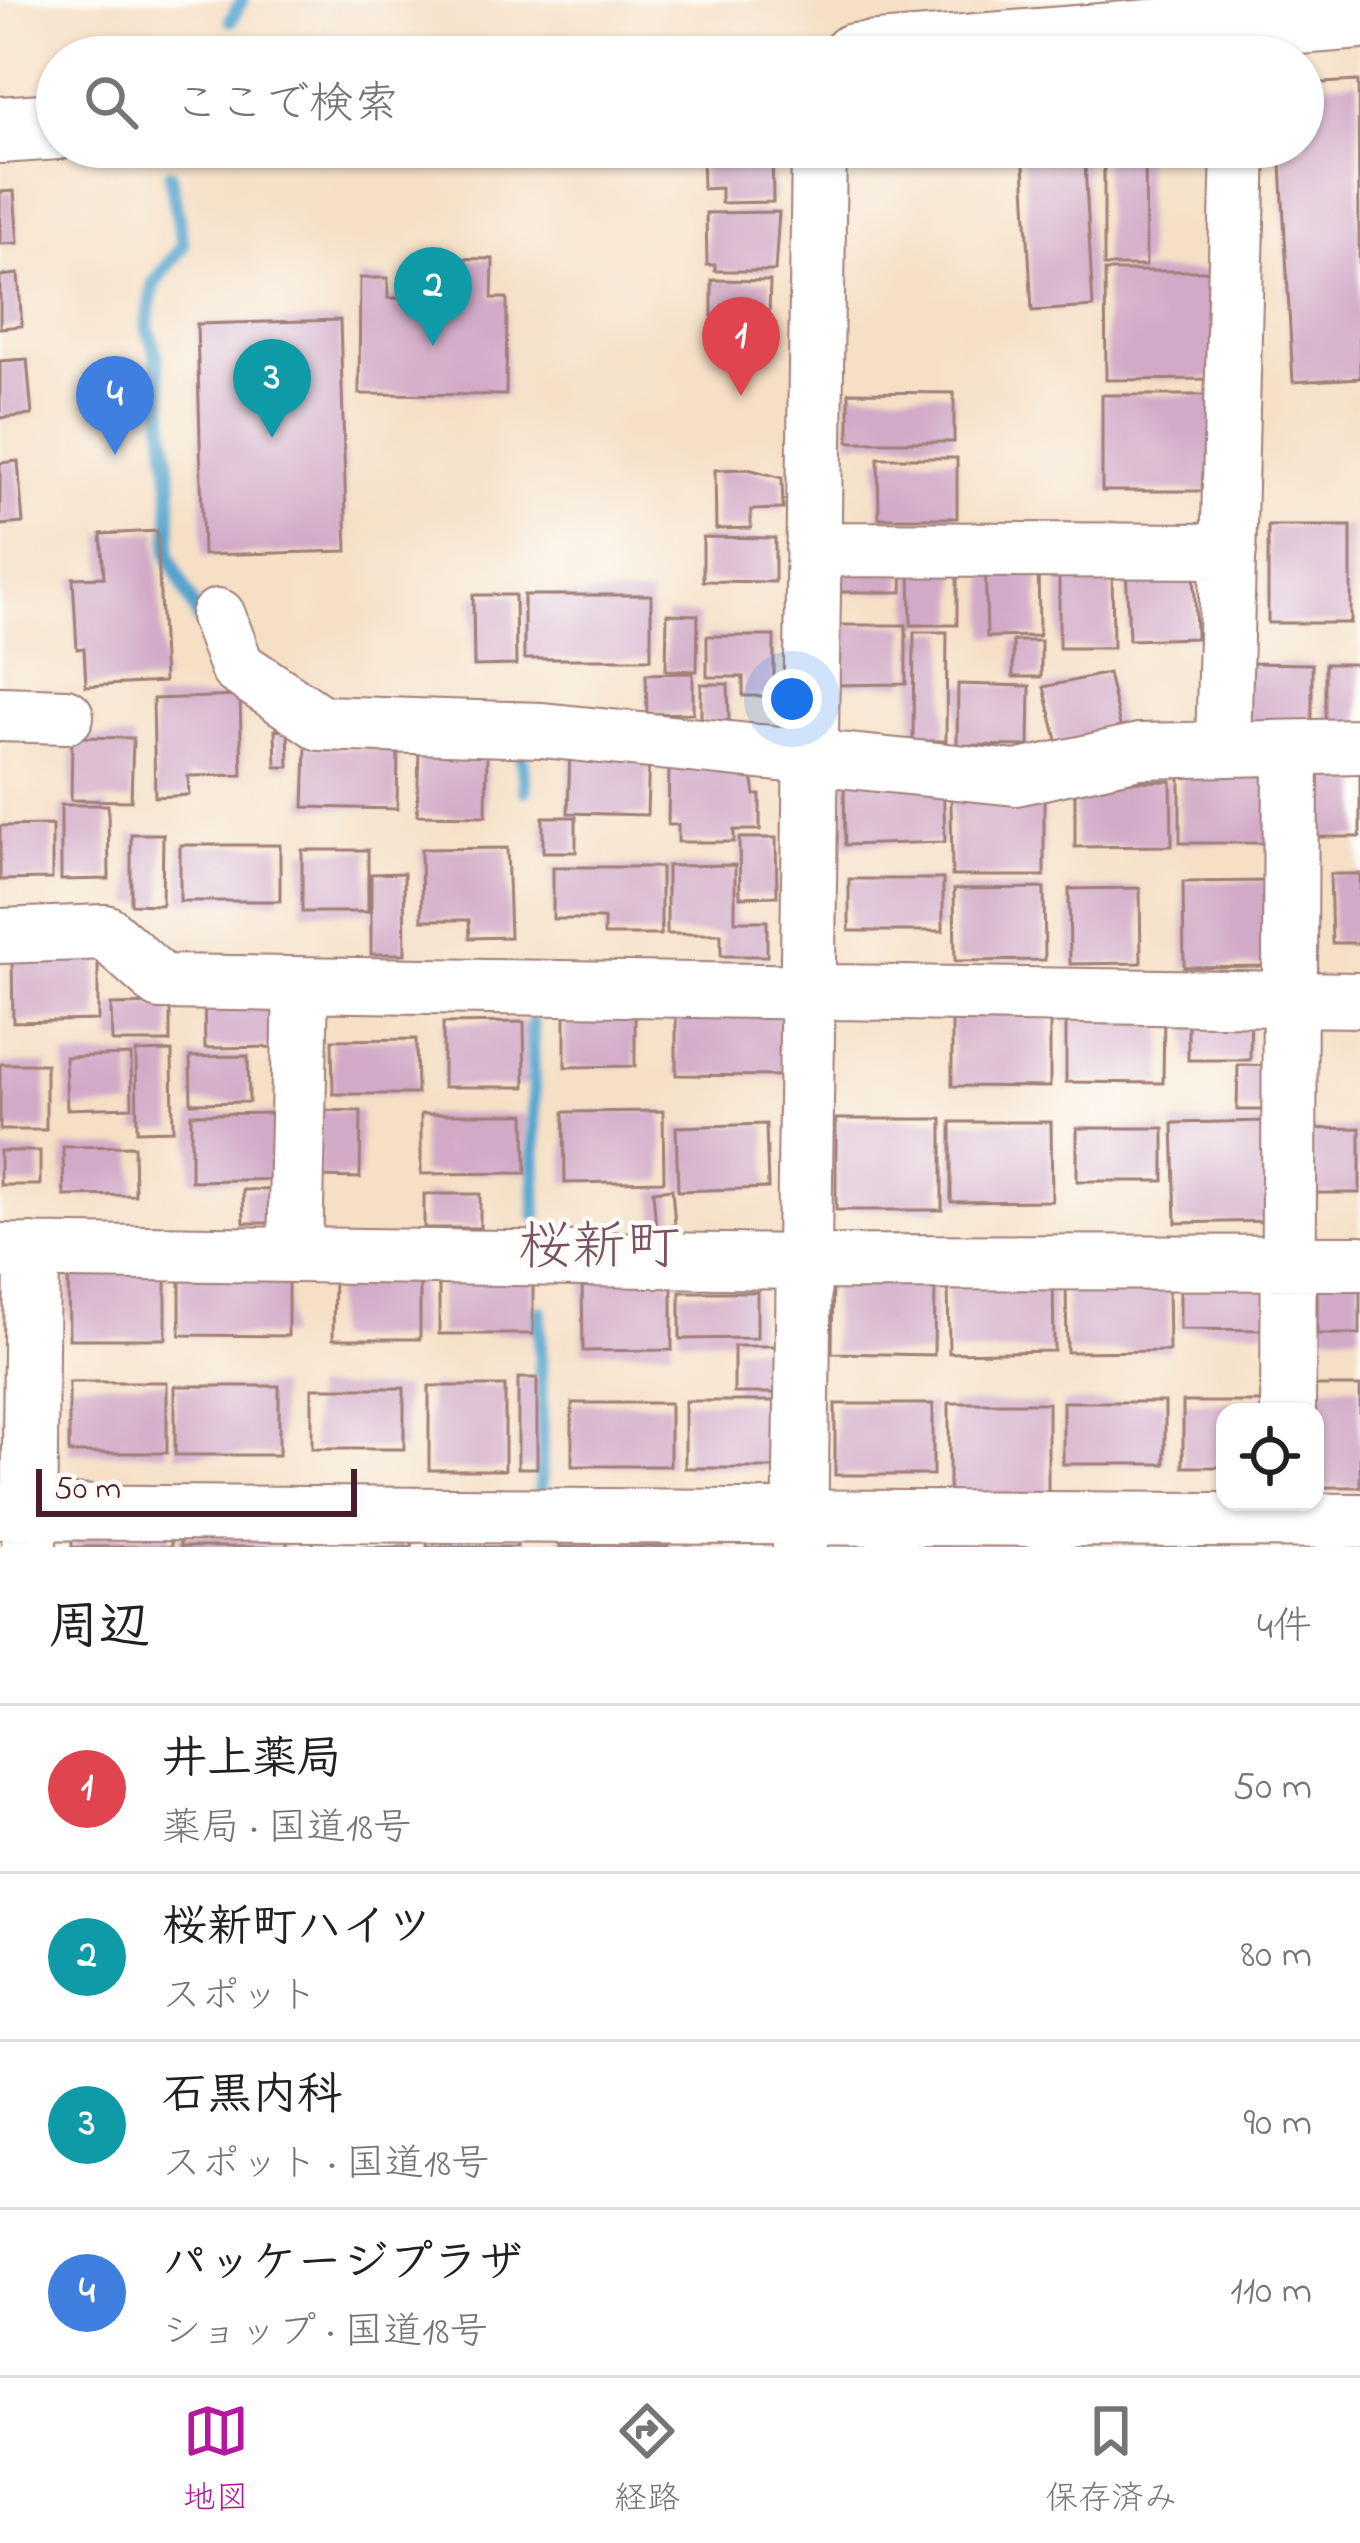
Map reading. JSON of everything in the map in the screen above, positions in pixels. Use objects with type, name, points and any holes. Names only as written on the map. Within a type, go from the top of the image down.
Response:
[{"type":"highway","points":[[1265,36],[1360,16]]},
{"type":"highway","points":[[0,130],[36,127]]},
{"type":"street","points":[[800,1534],[819,168]]},
{"type":"street","points":[[1223,749],[1238,168]]},
{"type":"street","points":[[813,549],[1228,551]]},
{"type":"street","points":[[218,616],[237,667],[321,723],[542,730],[1016,778],[1139,751],[1360,746]]},
{"type":"street","points":[[0,714],[66,716]]},
{"type":"street","points":[[1288,1403],[1291,748]]},
{"type":"street","points":[[0,936],[105,932],[161,982],[1360,1000]]},
{"type":"street","points":[[295,1256],[302,984]]},
{"type":"street","points":[[1360,1263],[803,1262],[16,1251],[20,1524],[800,1534],[1360,1521]]},
{"type":"building","points":[[1358,81],[1360,378],[1293,382],[1281,168],[1324,168],[1324,83]]},
{"type":"building","points":[[702,168],[772,168],[773,202],[721,203],[721,188],[703,189]]},
{"type":"building","points":[[1024,168],[1085,168],[1093,307],[1032,311]]},
{"type":"building","points":[[1104,168],[1145,168],[1146,266],[1104,266]]},
{"type":"building","points":[[14,191],[18,243],[0,244],[0,192]]},
{"type":"building","points":[[779,212],[775,271],[715,271],[715,265],[707,265],[706,213]]},
{"type":"building","points":[[441,258],[493,259],[492,298],[507,298],[506,395],[359,394],[360,278],[388,278],[388,298],[440,298]]},
{"type":"building","points":[[1105,271],[1219,271],[1219,379],[1106,380]]},
{"type":"building","points":[[18,274],[22,326],[0,328],[0,276]]},
{"type":"building","points":[[712,280],[770,281],[769,316],[712,316]]},
{"type":"building","points":[[340,320],[347,551],[203,555],[197,324]]},
{"type":"building","points":[[27,359],[32,415],[0,418],[0,361]]},
{"type":"building","points":[[849,392],[954,393],[954,442],[849,442]]},
{"type":"building","points":[[1102,395],[1218,395],[1218,491],[1102,491]]},
{"type":"building","points":[[878,458],[957,458],[957,518],[879,518]]},
{"type":"building","points":[[18,461],[23,523],[0,525],[0,463]]},
{"type":"building","points":[[748,469],[782,478],[783,509],[751,510],[751,528],[716,529],[715,470]]},
{"type":"building","points":[[1268,526],[1351,526],[1351,623],[1268,623]]},
{"type":"building","points":[[157,531],[164,682],[86,686],[84,648],[77,649],[73,578],[104,577],[101,534]]},
{"type":"building","points":[[703,537],[775,538],[775,582],[703,581]]},
{"type":"building","points":[[1038,558],[1039,636],[987,637],[985,559]]},
{"type":"building","points":[[910,560],[957,560],[957,625],[911,625]]},
{"type":"building","points":[[1059,560],[1112,560],[1113,648],[1059,648]]},
{"type":"building","points":[[837,562],[903,562],[902,592],[837,592]]},
{"type":"building","points":[[1194,563],[1196,638],[1129,640],[1126,565]]},
{"type":"building","points":[[473,595],[515,595],[516,665],[474,666]]},
{"type":"building","points":[[524,595],[651,595],[651,659],[524,659]]},
{"type":"building","points":[[667,614],[698,615],[697,671],[666,670]]},
{"type":"building","points":[[830,625],[906,625],[906,684],[831,685]]},
{"type":"building","points":[[914,632],[947,632],[946,741],[913,741]]},
{"type":"building","points":[[707,636],[774,636],[774,696],[743,696],[743,677],[707,677]]},
{"type":"building","points":[[1013,641],[1041,641],[1041,677],[1013,677]]},
{"type":"building","points":[[1243,663],[1312,664],[1312,724],[1242,723]]},
{"type":"building","points":[[1325,664],[1360,664],[1360,724],[1325,724]]},
{"type":"building","points":[[693,673],[693,713],[647,714],[646,674]]},
{"type":"building","points":[[1108,673],[1121,730],[1058,744],[1044,687]]},
{"type":"building","points":[[701,684],[728,684],[729,720],[701,721]]},
{"type":"building","points":[[958,684],[1030,686],[1029,746],[957,745]]},
{"type":"building","points":[[240,696],[242,775],[188,776],[189,795],[155,797],[153,699]]},
{"type":"building","points":[[275,730],[288,730],[289,767],[276,767]]},
{"type":"building","points":[[72,737],[133,738],[131,801],[71,800]]},
{"type":"building","points":[[306,747],[398,749],[397,809],[304,807]]},
{"type":"building","points":[[570,749],[649,752],[647,815],[568,813]]},
{"type":"building","points":[[419,750],[487,751],[486,816],[417,815]]},
{"type":"building","points":[[669,768],[751,769],[755,795],[760,795],[760,830],[734,830],[734,842],[678,842],[678,825],[668,825]]},
{"type":"building","points":[[1308,773],[1360,773],[1360,837],[1308,837]]},
{"type":"building","points":[[1180,775],[1277,775],[1277,843],[1180,843]]},
{"type":"building","points":[[943,778],[945,842],[845,845],[844,780]]},
{"type":"building","points":[[1171,781],[1172,846],[1075,847],[1075,782]]},
{"type":"building","points":[[951,798],[1044,798],[1044,876],[952,876]]},
{"type":"building","points":[[61,805],[108,805],[109,879],[61,880]]},
{"type":"building","points":[[543,817],[576,817],[576,852],[543,852]]},
{"type":"building","points":[[52,825],[52,879],[0,880],[0,826]]},
{"type":"building","points":[[131,834],[163,834],[162,905],[131,904]]},
{"type":"building","points":[[739,838],[776,838],[777,896],[740,897]]},
{"type":"building","points":[[180,845],[280,845],[280,901],[180,901]]},
{"type":"building","points":[[507,848],[510,937],[470,938],[469,920],[422,920],[421,849]]},
{"type":"building","points":[[302,850],[368,850],[368,912],[302,912]]},
{"type":"building","points":[[735,865],[735,921],[767,921],[767,956],[721,956],[721,934],[667,934],[667,866]]},
{"type":"building","points":[[553,867],[661,867],[661,935],[604,935],[604,919],[553,919]]},
{"type":"building","points":[[404,873],[405,954],[371,954],[371,874]]},
{"type":"building","points":[[1330,874],[1360,874],[1360,943],[1332,943]]},
{"type":"building","points":[[849,879],[943,879],[943,931],[849,931]]},
{"type":"building","points":[[1270,881],[1272,966],[1184,967],[1183,882]]},
{"type":"building","points":[[1044,888],[1045,960],[955,961],[954,889]]},
{"type":"building","points":[[1140,888],[1141,963],[1070,964],[1069,889]]},
{"type":"building","points":[[98,955],[98,1020],[13,1022],[12,956]]},
{"type":"building","points":[[292,990],[292,1047],[205,1048],[204,992]]},
{"type":"building","points":[[676,1001],[785,1002],[784,1076],[676,1075]]},
{"type":"building","points":[[952,1002],[1050,1002],[1050,1087],[952,1086]]},
{"type":"building","points":[[170,1004],[170,1042],[112,1042],[111,1005]]},
{"type":"building","points":[[1188,1007],[1251,1008],[1250,1060],[1188,1060]]},
{"type":"building","points":[[635,1009],[635,1066],[565,1067],[565,1010]]},
{"type":"building","points":[[1066,1011],[1164,1012],[1163,1083],[1066,1082]]},
{"type":"building","points":[[524,1022],[525,1087],[443,1087],[443,1023]]},
{"type":"building","points":[[416,1039],[417,1094],[333,1094],[332,1040]]},
{"type":"building","points":[[172,1051],[173,1130],[137,1131],[136,1052]]},
{"type":"building","points":[[131,1055],[132,1107],[67,1109],[65,1057]]},
{"type":"building","points":[[248,1056],[249,1102],[191,1103],[190,1057]]},
{"type":"building","points":[[0,1064],[46,1064],[46,1130],[0,1130]]},
{"type":"building","points":[[1238,1065],[1276,1066],[1274,1110],[1237,1110]]},
{"type":"building","points":[[319,1110],[361,1111],[360,1178],[318,1177]]},
{"type":"building","points":[[663,1111],[664,1181],[565,1183],[564,1112]]},
{"type":"building","points":[[286,1113],[287,1179],[191,1181],[191,1114]]},
{"type":"building","points":[[421,1114],[525,1114],[526,1173],[421,1174]]},
{"type":"building","points":[[836,1119],[942,1119],[942,1210],[836,1210]]},
{"type":"building","points":[[1270,1121],[1272,1221],[1176,1223],[1173,1123]]},
{"type":"building","points":[[951,1122],[1051,1122],[1052,1201],[951,1202]]},
{"type":"building","points":[[766,1124],[768,1188],[678,1191],[676,1127]]},
{"type":"building","points":[[1077,1128],[1164,1128],[1164,1181],[1077,1181]]},
{"type":"building","points":[[1360,1128],[1360,1193],[1304,1193],[1303,1129]]},
{"type":"building","points":[[134,1146],[135,1195],[64,1196],[63,1147]]},
{"type":"building","points":[[0,1151],[40,1151],[40,1185],[0,1185]]},
{"type":"building","points":[[286,1189],[287,1223],[244,1223],[243,1190]]},
{"type":"building","points":[[672,1189],[675,1225],[656,1227],[653,1191]]},
{"type":"building","points":[[424,1194],[480,1194],[480,1228],[424,1228]]},
{"type":"building","points":[[68,1268],[166,1268],[166,1339],[69,1339]]},
{"type":"building","points":[[180,1269],[288,1269],[288,1336],[180,1335]]},
{"type":"building","points":[[334,1275],[420,1275],[420,1339],[333,1339]]},
{"type":"building","points":[[1053,1275],[1054,1351],[949,1353],[948,1277]]},
{"type":"building","points":[[1317,1276],[1360,1276],[1360,1334],[1317,1334]]},
{"type":"building","points":[[439,1277],[533,1277],[533,1334],[439,1334]]},
{"type":"building","points":[[833,1277],[935,1280],[934,1355],[832,1353]]},
{"type":"building","points":[[672,1278],[672,1350],[583,1351],[582,1279]]},
{"type":"building","points":[[1168,1282],[1169,1351],[1067,1352],[1066,1283]]},
{"type":"building","points":[[1180,1285],[1268,1285],[1268,1330],[1180,1329]]},
{"type":"building","points":[[680,1292],[757,1292],[757,1338],[680,1339]]},
{"type":"building","points":[[734,1346],[781,1346],[781,1393],[734,1393]]},
{"type":"building","points":[[518,1378],[537,1378],[537,1468],[518,1468]]},
{"type":"building","points":[[69,1382],[167,1382],[167,1453],[69,1453]]},
{"type":"building","points":[[175,1386],[279,1386],[279,1455],[175,1455]]},
{"type":"building","points":[[429,1386],[505,1386],[505,1470],[429,1470]]},
{"type":"building","points":[[1312,1386],[1360,1386],[1360,1487],[1324,1487],[1324,1403],[1313,1403]]},
{"type":"building","points":[[312,1388],[404,1388],[404,1449],[312,1449]]},
{"type":"building","points":[[685,1401],[779,1401],[779,1468],[685,1468]]},
{"type":"building","points":[[1063,1402],[1165,1402],[1165,1464],[1063,1464]]},
{"type":"building","points":[[1183,1402],[1268,1402],[1216,1403],[1216,1467],[1183,1467]]},
{"type":"building","points":[[572,1403],[670,1403],[670,1466],[572,1466]]},
{"type":"building","points":[[949,1403],[1048,1403],[1048,1497],[949,1497]]},
{"type":"building","points":[[835,1404],[933,1404],[933,1475],[835,1475]]},
{"type":"building","points":[[667,1529],[668,1547],[560,1547],[560,1531]]},
{"type":"building","points":[[314,1533],[413,1540],[412,1547],[313,1547]]},
{"type":"building","points":[[72,1534],[171,1534],[171,1547],[72,1547]]},
{"type":"building","points":[[180,1534],[287,1534],[287,1547],[180,1547]]},
{"type":"building","points":[[428,1534],[517,1540],[517,1547],[427,1547]]},
{"type":"waterway","points":[[231,20],[242,0]]},
{"type":"waterway","points":[[170,175],[183,245],[153,285],[147,326],[156,354],[171,485],[169,555],[200,621]]},
{"type":"waterway","points":[[521,746],[525,790]]},
{"type":"waterway","points":[[532,1024],[536,1215]]},
{"type":"waterway","points":[[540,1311],[541,1502]]},
{"type":"place","name":"桜新町ハイツ","points":[[433,346]]},
{"type":"place","name":"井上薬局","points":[[741,396]]},
{"type":"place","name":"石黒内科","points":[[272,438]]},
{"type":"place","name":"パッケージプラザ","points":[[115,455]]},
{"type":"district","name":"桜新町","points":[[599,1250]]}]
